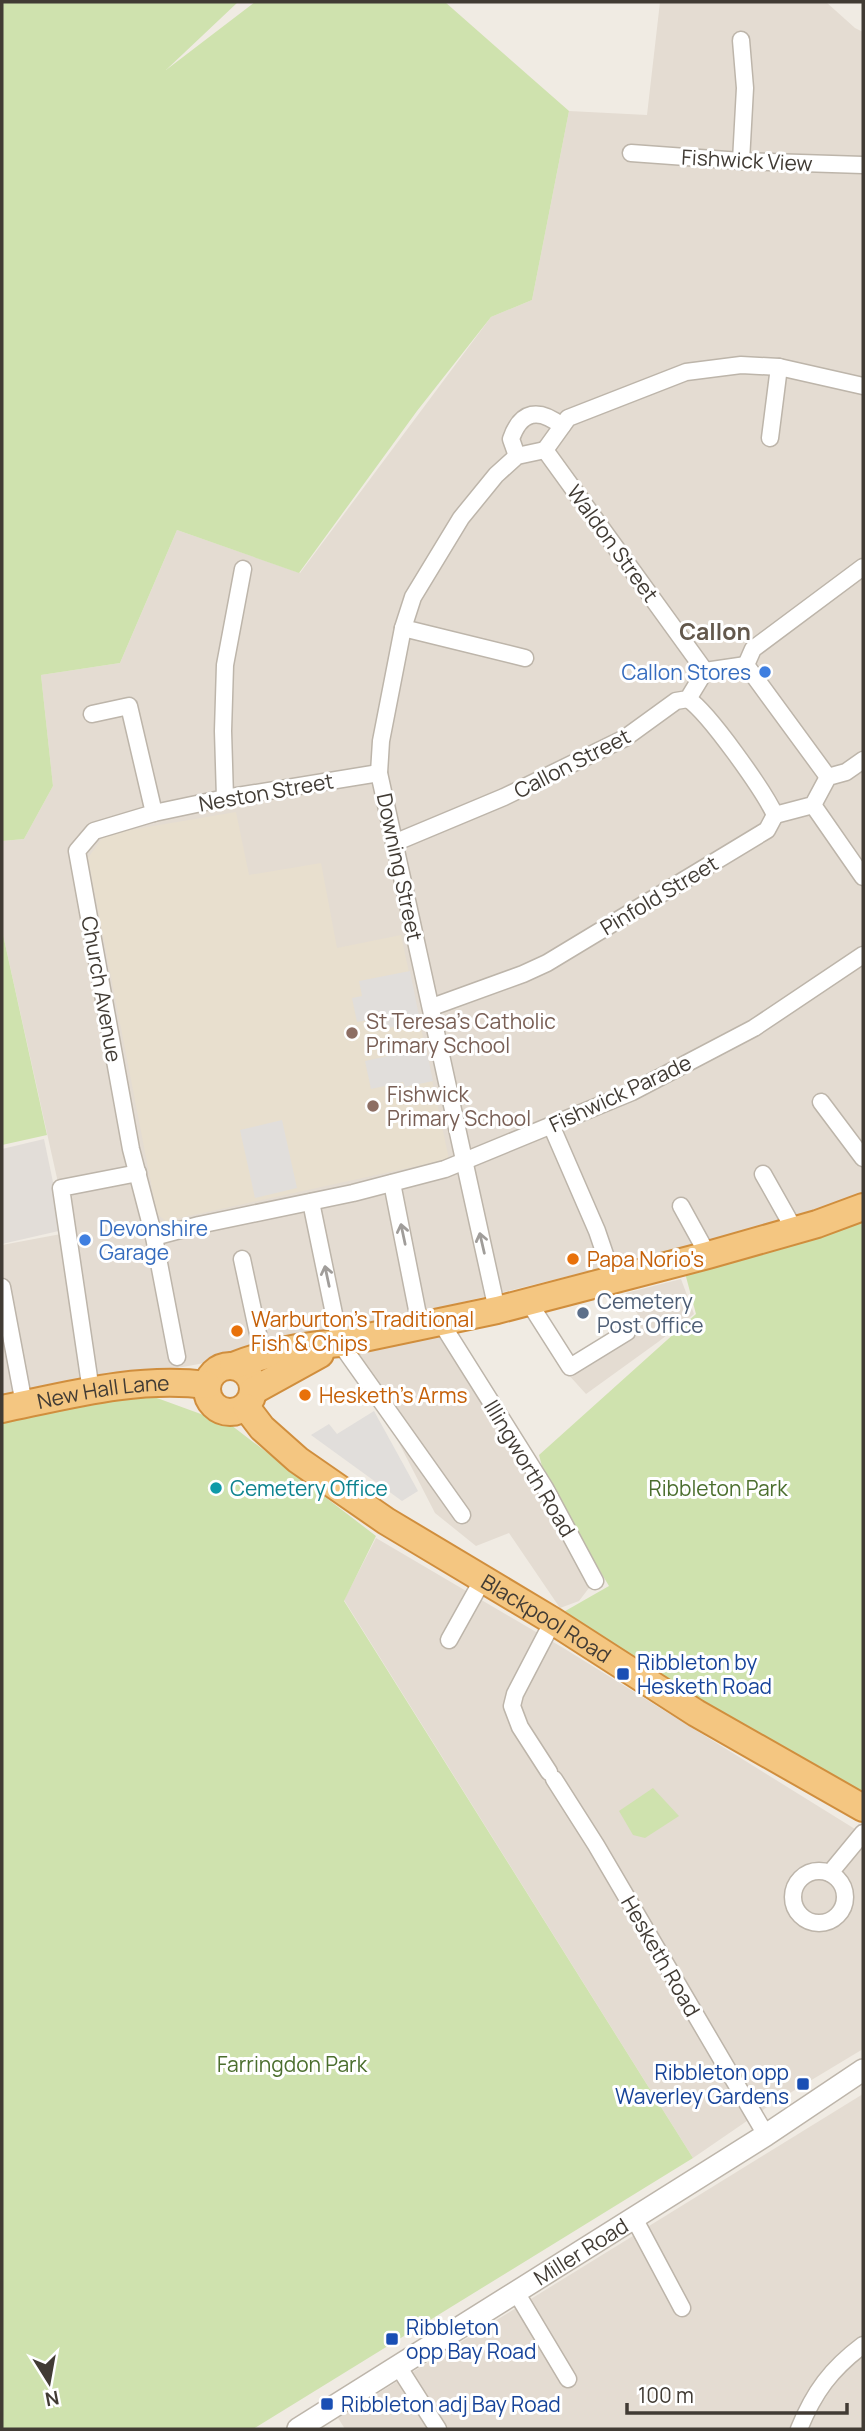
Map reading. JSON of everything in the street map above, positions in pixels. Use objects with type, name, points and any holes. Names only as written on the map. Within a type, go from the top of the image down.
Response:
[{"type":"highway","points":[[340,1343],[249,1380],[215,1370],[206,1385],[208,1399],[218,1409],[231,1413],[249,1380],[325,1344],[497,1310],[708,1255],[863,1207]]},
{"type":"highway","name":"Blackpool Road","points":[[249,1380],[262,1428],[298,1460],[386,1521],[553,1621],[696,1713],[863,1808]]},
{"type":"highway","name":"New Hall Lane","points":[[13,1406],[142,1383],[181,1381],[206,1385]]},
{"type":"street","points":[[741,40],[745,88],[741,161]]},
{"type":"street","name":"Fishwick View","points":[[631,153],[741,161],[863,165]]},
{"type":"street","points":[[562,426],[549,416],[530,415],[522,419],[510,439],[517,456],[545,450],[568,418],[686,372],[741,365],[779,367],[863,386]]},
{"type":"street","points":[[770,438],[779,367]]},
{"type":"street","name":"Waldon Street","points":[[545,450],[705,671]]},
{"type":"street","name":"Downing Street","points":[[497,1310],[379,773],[402,628],[413,597],[461,518],[496,475],[517,456]]},
{"type":"street","points":[[746,665],[752,649],[863,567]]},
{"type":"street","points":[[225,798],[225,665],[243,569]]},
{"type":"street","points":[[402,628],[525,657]]},
{"type":"street","points":[[746,665],[705,671],[688,699],[712,724],[775,815],[813,805],[828,777],[846,772],[863,760]]},
{"type":"street","points":[[746,665],[828,777]]},
{"type":"street","name":"Callon Street","points":[[394,843],[504,797],[625,738],[676,701],[688,699]]},
{"type":"street","points":[[92,714],[129,706],[154,813]]},
{"type":"street","name":"Neston Street","points":[[154,813],[225,798],[379,773]]},
{"type":"street","points":[[813,805],[863,877]]},
{"type":"street","name":"Church Avenue","points":[[154,813],[94,831],[78,851],[131,1149],[154,1237],[177,1357]]},
{"type":"street","name":"Pinfold Street","points":[[432,1007],[547,963],[767,830],[775,815]]},
{"type":"street","name":"Fishwick Parade","points":[[154,1237],[445,1169],[632,1092],[754,1028],[863,955]]},
{"type":"street","points":[[821,1102],[863,1158]]},
{"type":"street","points":[[551,1125],[597,1231],[613,1278]]},
{"type":"street","points":[[91,1391],[61,1188],[138,1173]]},
{"type":"street","points":[[763,1174],[794,1230]]},
{"type":"street","points":[[392,1183],[430,1323]]},
{"type":"street","points":[[311,1202],[340,1343],[463,1515]]},
{"type":"street","points":[[681,1206],[708,1255]]},
{"type":"street","points":[[242,1258],[249,1380]]},
{"type":"street","points":[[2,1287],[13,1406]]},
{"type":"street","points":[[528,1301],[570,1367],[627,1332]]},
{"type":"street","name":"Illingworth Road","points":[[430,1323],[545,1488],[595,1581]]},
{"type":"street","points":[[449,1640],[483,1579]]},
{"type":"street","name":"Hesketh Road","points":[[553,1621],[512,1706],[520,1727],[596,1845],[766,2135]]},
{"type":"street","points":[[830,1873],[863,1833]]},
{"type":"street","name":"Miller Road","points":[[298,2429],[766,2135],[863,2070]]},
{"type":"street","points":[[634,2218],[682,2308]]},
{"type":"street","points":[[516,2292],[568,2379]]},
{"type":"street","points":[[799,2429],[824,2380],[840,2362],[863,2345]]},
{"type":"street","points":[[398,2366],[438,2429]]},
{"type":"shaded area","points":[[660,2],[826,2],[863,32],[863,1204],[199,1364],[2,1400],[2,1245],[61,1234],[78,1273],[2,930],[2,841],[24,839],[53,786],[41,675],[120,663],[177,530],[300,573],[491,317],[532,300],[569,111],[647,115]]},
{"type":"shaded area","points":[[236,812],[249,875],[321,863],[337,948],[401,935],[449,1159],[166,1221],[157,1214],[88,858],[103,837],[118,832]]},
{"type":"shaded area","points":[[410,971],[420,1021],[376,1031],[374,1019],[357,1022],[352,998],[362,996],[359,981]]},
{"type":"shaded area","points":[[426,1048],[433,1081],[405,1087],[403,1082],[371,1089],[365,1061]]},
{"type":"shaded area","points":[[282,1120],[297,1188],[255,1198],[240,1130]]},
{"type":"shaded area","points":[[44,1139],[63,1230],[2,1244],[2,1149]]},
{"type":"shaded area","points":[[681,1279],[694,1314],[586,1394],[567,1373],[643,1324],[626,1293]]},
{"type":"shaded area","points":[[439,1336],[592,1584],[579,1601],[560,1608],[509,1533],[476,1546],[435,1513],[381,1408],[344,1353]]},
{"type":"shaded area","points":[[374,1411],[418,1491],[402,1501],[311,1435],[329,1424],[337,1434]]},
{"type":"shaded area","points":[[376,1538],[565,1649],[863,1834],[863,2049],[770,2105],[693,2158],[344,1600]]},
{"type":"shaded area","points":[[863,2094],[863,2429],[345,2429],[338,2418]]},
{"type":"green space","points":[[2,2],[238,2],[166,70],[255,2],[445,2],[569,111],[532,300],[491,317],[417,411],[299,573],[177,530],[120,663],[41,675],[53,786],[24,839],[2,841]]},
{"type":"green space","points":[[2,930],[47,1135],[2,1145]]},
{"type":"green space","name":"Ribbleton Park","points":[[863,1221],[863,1798],[604,1647],[560,1614],[609,1586],[546,1481],[539,1455],[696,1314],[685,1273]]},
{"type":"green space","name":"Farringdon Park","points":[[146,1394],[231,1425],[376,1536],[344,1601],[693,2158],[253,2429],[2,2429],[2,1422]]},
{"type":"green space","points":[[653,1788],[679,1816],[645,1838],[633,1835],[619,1811]]},
{"type":"place","name":"Callon Stores","points":[[765,672]]},
{"type":"place","name":"St Teresa's Catholic Primary School","points":[[352,1033]]},
{"type":"place","name":"Fishwick Primary School","points":[[373,1106]]},
{"type":"place","name":"Devonshire Garage","points":[[85,1240]]},
{"type":"place","name":"Papa Norio's","points":[[573,1259]]},
{"type":"place","name":"Cemetery Post Office","points":[[583,1313]]},
{"type":"place","name":"Warburton's Traditional Fish & Chips","points":[[237,1331]]},
{"type":"place","name":"Hesketh's Arms","points":[[305,1395]]},
{"type":"place","name":"Cemetery Office","points":[[216,1488]]},
{"type":"place","name":"Ribbleton by Hesketh Road","points":[[623,1674]]},
{"type":"place","name":"Ribbleton opp Waverley Gardens","points":[[803,2084]]},
{"type":"place","name":"Ribbleton opp Bay Road","points":[[392,2339]]},
{"type":"place","name":"Ribbleton adj Bay Road","points":[[327,2404]]},
{"type":"district","name":"Callon","points":[[715,631]]}]
